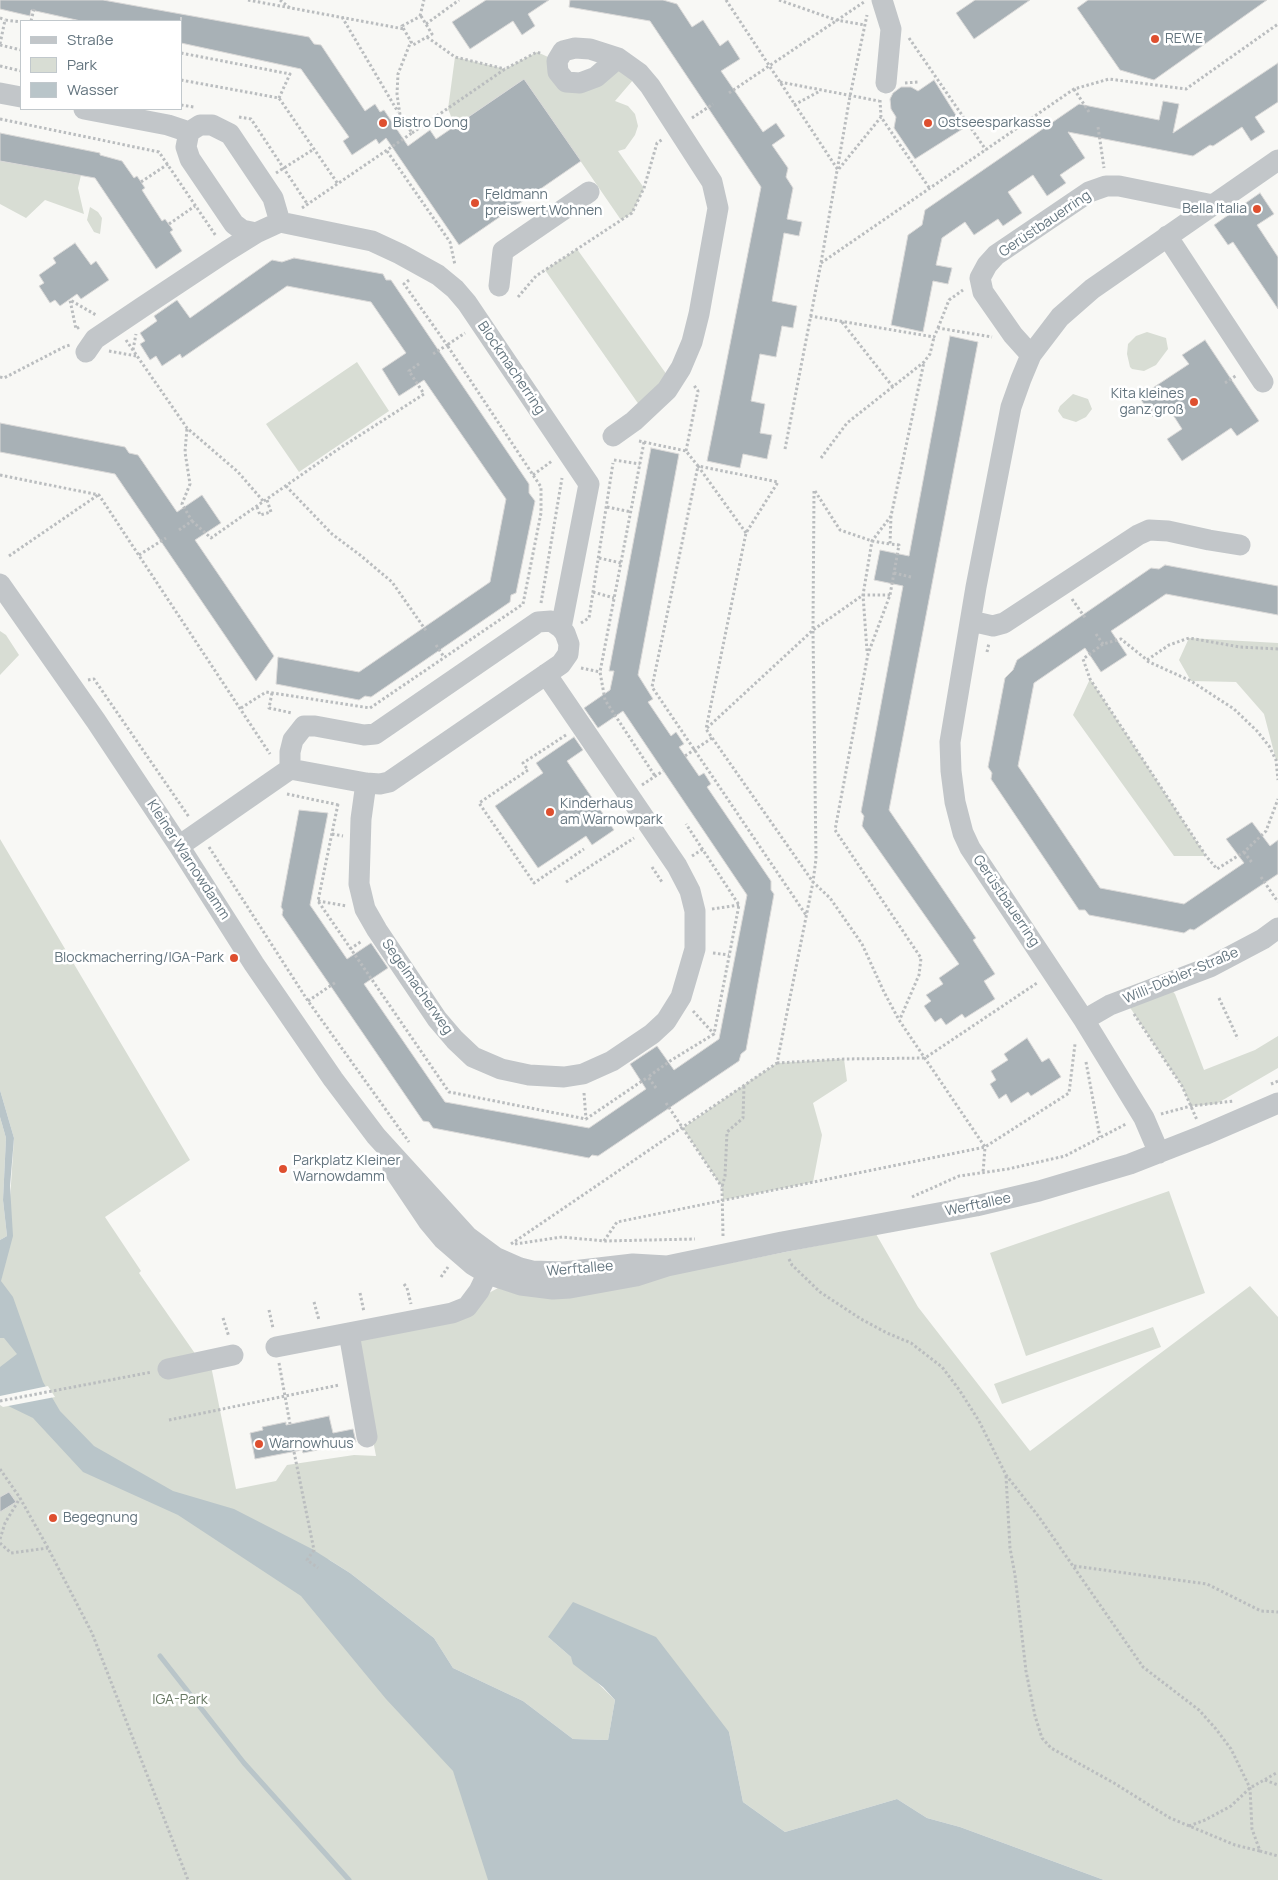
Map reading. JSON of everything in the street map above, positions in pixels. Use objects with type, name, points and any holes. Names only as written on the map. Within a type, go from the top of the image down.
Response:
[{"type":"street","points":[[875,4],[898,30],[883,92]]},
{"type":"street","points":[[614,436],[634,421],[667,390],[681,368],[692,342],[699,314],[718,208],[712,182],[650,86],[639,73],[618,58],[590,49],[575,48],[563,51],[557,61],[558,72],[566,82],[580,83],[596,76],[618,58]]},
{"type":"street","points":[[0,93],[20,97]]},
{"type":"street","points":[[89,110],[168,125],[189,132]]},
{"type":"street","points":[[90,346],[116,325],[227,251],[256,233],[280,222],[273,198],[230,134],[212,125],[200,125],[189,132],[186,147],[190,159],[234,224],[242,230],[256,233]]},
{"type":"street","name":"Gerüstbauerring","points":[[1159,1153],[1144,1118],[1084,1020],[970,848],[963,833],[955,802],[950,742],[1011,407],[1032,355],[1060,317],[1092,289],[1278,160]]},
{"type":"street","name":"Gerüstbauerring","points":[[980,278],[987,265],[996,255],[1089,192],[1106,186],[1119,186],[1212,205]]},
{"type":"street","points":[[499,286],[503,251],[589,192]]},
{"type":"street","name":"Blockmacherring","points":[[280,222],[372,241],[426,268],[455,289],[589,484],[563,630],[569,644],[568,654],[561,664],[389,782],[380,784],[366,783],[282,764]]},
{"type":"street","points":[[1167,236],[1263,382]]},
{"type":"street","points":[[980,278],[983,292],[1013,336],[1032,355]]},
{"type":"street","points":[[971,621],[993,626],[1004,624],[1138,535],[1149,530],[1168,531],[1240,545]]},
{"type":"street","name":"Kleiner Warnowdamm","points":[[0,584],[96,721],[260,972],[333,1078],[376,1136],[468,1237],[491,1266]]},
{"type":"street","points":[[179,846],[282,764],[290,752],[293,740],[304,726],[364,735],[375,734],[538,622],[551,621],[563,630]]},
{"type":"street","name":"Segelmacherweg","points":[[366,783],[361,819],[359,884],[365,909],[377,930],[438,1019],[455,1040],[473,1057],[501,1069],[529,1075],[564,1077],[583,1074],[612,1061],[652,1034],[666,1021],[681,997],[695,950],[695,911],[690,891],[677,866],[546,674]]},
{"type":"street","name":"Willi-Döbler-Straße","points":[[1084,1020],[1110,1005],[1210,966],[1263,939],[1278,928]]},
{"type":"street","name":"Werftallee","points":[[491,1266],[564,1272],[633,1264],[667,1266],[782,1242],[976,1206],[1081,1180],[1159,1153],[1204,1135],[1271,1096]]},
{"type":"street","points":[[275,1338],[348,1333],[424,1320],[452,1313],[467,1307],[479,1291],[491,1266]]},
{"type":"street","points":[[348,1333],[367,1437]]},
{"type":"street","points":[[168,1369],[231,1346]]},
{"type":"path","points":[[248,0],[404,29]]},
{"type":"path","points":[[280,0],[290,8]]},
{"type":"path","points":[[420,16],[432,34],[413,45],[402,26],[420,16],[424,0]]},
{"type":"path","points":[[426,24],[459,0]]},
{"type":"path","points":[[726,0],[838,170]]},
{"type":"path","points":[[779,0],[836,20],[898,30],[986,150]]},
{"type":"path","points":[[729,93],[867,0]]},
{"type":"path","points":[[785,449],[821,263],[850,96],[865,25],[875,4]]},
{"type":"path","points":[[31,20],[34,9]]},
{"type":"path","points":[[0,18],[20,22]]},
{"type":"path","points":[[342,18],[412,133]]},
{"type":"path","points":[[5,20],[0,45],[20,50]]},
{"type":"path","points":[[821,263],[1074,89],[1109,79],[1186,89],[1278,24]]},
{"type":"path","points":[[427,37],[456,57],[505,70]]},
{"type":"path","points":[[400,115],[397,94],[398,74],[411,41]]},
{"type":"path","points":[[280,222],[505,70],[536,52],[557,61]]},
{"type":"path","points":[[182,53],[290,74],[279,98]]},
{"type":"path","points":[[0,66],[20,70]]},
{"type":"path","points":[[182,80],[279,98],[338,184]]},
{"type":"path","points":[[779,82],[850,96],[883,92],[918,82]]},
{"type":"path","points":[[1074,89],[1089,112]]},
{"type":"path","points":[[794,105],[820,90]]},
{"type":"path","points":[[838,170],[881,117],[883,92]]},
{"type":"path","points":[[518,297],[536,276],[632,213],[644,188],[657,143],[713,104]]},
{"type":"path","points":[[881,117],[930,189]]},
{"type":"path","points":[[0,119],[159,152],[227,251]]},
{"type":"path","points":[[1098,126],[1106,186]]},
{"type":"path","points":[[263,182],[314,149]]},
{"type":"path","points":[[387,151],[450,242],[456,271]]},
{"type":"path","points":[[141,182],[168,164]]},
{"type":"path","points":[[169,224],[196,206]]},
{"type":"path","points":[[240,708],[266,692],[370,708],[522,604],[541,513],[541,486],[404,284],[426,268]]},
{"type":"path","points":[[820,458],[848,423],[924,362],[930,354],[934,337],[949,300],[980,278]]},
{"type":"path","points":[[76,329],[70,300],[96,315]]},
{"type":"path","points":[[810,316],[934,337]]},
{"type":"path","points":[[842,321],[893,387]]},
{"type":"path","points":[[434,354],[480,323]]},
{"type":"path","points":[[116,325],[187,428],[238,472],[266,501],[271,512],[260,515],[257,507]]},
{"type":"path","points":[[938,328],[995,338],[1013,336]]},
{"type":"path","points":[[0,377],[4,378],[64,347],[90,346]]},
{"type":"path","points":[[890,544],[891,516],[924,362]]},
{"type":"path","points":[[187,428],[185,452],[190,484],[182,504],[192,521],[211,538],[337,450],[424,394],[408,371],[420,363]]},
{"type":"path","points":[[681,368],[698,391],[686,450]]},
{"type":"path","points":[[614,436],[686,450],[746,533]]},
{"type":"path","points":[[644,442],[600,672],[604,700],[655,776]]},
{"type":"path","points":[[538,622],[567,451]]},
{"type":"path","points":[[563,630],[589,618],[614,462],[640,464]]},
{"type":"path","points":[[698,466],[778,482],[746,533],[706,729],[814,882],[830,898],[862,944],[884,992],[900,1020],[985,1147],[983,1173]]},
{"type":"path","points":[[698,466],[652,687],[807,915]]},
{"type":"path","points":[[0,475],[99,495],[240,708],[282,764]]},
{"type":"path","points":[[286,486],[332,534],[392,582],[427,632]]},
{"type":"path","points":[[777,1064],[814,882],[816,859],[813,630],[814,491],[840,530],[872,541],[899,546],[890,595],[868,654],[835,830],[921,958],[919,975],[900,1020]]},
{"type":"path","points":[[9,556],[99,495]]},
{"type":"path","points":[[607,507],[631,512]]},
{"type":"path","points":[[868,654],[863,595],[872,541],[891,516]]},
{"type":"path","points":[[178,530],[192,521]]},
{"type":"path","points":[[139,555],[166,538]]},
{"type":"path","points":[[599,558],[621,563]]},
{"type":"path","points":[[894,573],[911,577]]},
{"type":"path","points":[[1062,585],[1086,619]]},
{"type":"path","points":[[593,592],[614,598]]},
{"type":"path","points":[[706,729],[813,630],[863,595],[890,595]]},
{"type":"path","points":[[1096,634],[1103,644]]},
{"type":"path","points":[[1147,660],[1169,645],[1189,638],[1240,647],[1278,649]]},
{"type":"path","points":[[1278,780],[1276,760],[1269,746],[1257,731],[1234,709],[1191,681],[1147,660],[1121,639],[1103,644],[1083,659],[1090,679],[1206,856],[1217,869],[1244,852],[1266,831],[1278,799]]},
{"type":"path","points":[[94,679],[191,819]]},
{"type":"path","points":[[272,693],[269,708],[292,712]]},
{"type":"path","points":[[581,725],[523,763],[528,770],[480,803],[534,883],[584,849]]},
{"type":"path","points":[[685,756],[712,738]]},
{"type":"path","points":[[278,793],[338,804],[361,819]]},
{"type":"path","points":[[332,834],[342,836]]},
{"type":"path","points":[[566,882],[634,838]]},
{"type":"path","points":[[207,843],[308,1001],[412,1145]]},
{"type":"path","points":[[1244,852],[1253,864]]},
{"type":"path","points":[[1261,877],[1278,902]]},
{"type":"path","points":[[318,901],[365,909]]},
{"type":"path","points":[[695,911],[739,905]]},
{"type":"path","points":[[308,1001],[336,982]]},
{"type":"path","points":[[698,1239],[681,1241],[604,1241],[562,1238],[510,1245],[777,1064],[925,1058],[1037,983]]},
{"type":"path","points":[[681,997],[714,1034]]},
{"type":"path","points":[[1219,998],[1238,1039]]},
{"type":"path","points":[[1125,1000],[1182,1086],[1204,1135]]},
{"type":"path","points":[[604,1241],[617,1222],[985,1147],[1069,1093],[1075,1044]]},
{"type":"path","points":[[656,1088],[648,1077],[670,1061]]},
{"type":"path","points":[[1086,1062],[1100,1137]]},
{"type":"path","points":[[583,1074],[586,1119]]},
{"type":"path","points":[[1271,1096],[1278,1081]]},
{"type":"path","points":[[723,1236],[724,1200],[722,1187],[727,1132],[743,1118],[744,1085]]},
{"type":"path","points":[[910,1198],[959,1176],[1008,1169],[1065,1156],[1123,1125],[1144,1118],[1192,1106],[1241,1099]]},
{"type":"path","points":[[666,1103],[722,1187]]},
{"type":"path","points":[[715,1237],[733,1234]]},
{"type":"path","points":[[782,1242],[792,1265],[820,1292],[887,1333],[911,1343],[942,1367],[960,1391],[978,1421],[1006,1475],[1073,1566],[1143,1667],[1199,1710],[1231,1750],[1250,1788],[1252,1829],[1260,1851]]},
{"type":"path","points":[[314,1302],[319,1320]]},
{"type":"path","points":[[269,1310],[290,1424]]},
{"type":"path","points":[[223,1318],[231,1346]]},
{"type":"path","points":[[0,1401],[168,1369]]},
{"type":"path","points":[[169,1420],[285,1395],[357,1382]]},
{"type":"path","points":[[294,1452],[314,1550],[307,1560],[318,1568]]},
{"type":"path","points":[[0,1469],[20,1498],[92,1633],[188,1880]]},
{"type":"path","points":[[1006,1475],[1010,1548],[1026,1670],[1035,1716],[1042,1738],[1051,1748],[1114,1783],[1170,1818],[1235,1845],[1278,1856]]},
{"type":"path","points":[[0,1539],[6,1523],[20,1498]]},
{"type":"path","points":[[0,1543],[11,1553],[48,1548]]},
{"type":"path","points":[[1073,1566],[1207,1584],[1261,1610],[1278,1612]]},
{"type":"path","points":[[1189,1826],[1231,1806],[1250,1788],[1278,1772]]},
{"type":"path","points":[[1264,1780],[1278,1785]]},
{"type":"green space","points":[[537,52],[557,61],[566,82],[618,58],[639,73],[615,101],[628,106],[635,114],[638,126],[635,135],[625,149],[618,151],[644,188],[632,213],[621,220],[524,79],[455,126],[448,109],[455,57],[505,69]]},
{"type":"green space","points":[[0,161],[81,175],[78,188],[84,214],[45,200],[26,218],[0,204]]},
{"type":"green space","points":[[90,207],[98,212],[102,218],[100,234],[94,232],[87,220]]},
{"type":"green space","points":[[577,249],[672,382],[644,412],[545,270]]},
{"type":"green space","points":[[1147,332],[1166,338],[1168,349],[1156,365],[1144,371],[1132,369],[1127,354],[1128,344],[1136,336]]},
{"type":"green space","points":[[357,362],[389,411],[299,472],[266,424]]},
{"type":"green space","points":[[1073,394],[1088,399],[1092,409],[1086,417],[1076,422],[1063,418],[1058,411],[1060,406]]},
{"type":"green space","points":[[0,631],[6,635],[19,655],[0,675]]},
{"type":"green space","points":[[1189,638],[1278,643],[1278,760],[1276,760],[1264,714],[1236,682],[1191,681],[1179,660]]},
{"type":"green space","points":[[1090,679],[1206,856],[1174,856],[1073,715]]},
{"type":"green space","name":"IGA-Park","points":[[0,839],[190,1160],[105,1217],[141,1271],[139,1273],[196,1355],[210,1361],[236,1489],[276,1481],[287,1465],[354,1455],[376,1456],[354,1339],[487,1294],[498,1288],[594,1290],[876,1234],[918,1307],[1030,1451],[1250,1286],[1278,1317],[1278,1880],[1104,1880],[960,1827],[927,1818],[897,1799],[785,1832],[743,1802],[729,1732],[548,1637],[615,1700],[608,1740],[573,1739],[523,1701],[453,1668],[434,1638],[350,1573],[328,1559],[550,1880],[0,1880],[0,1252],[6,1260],[14,1138],[0,1090]]},
{"type":"green space","points":[[1166,984],[1175,994],[1204,1070],[1255,1050],[1278,1036],[1278,1068],[1216,1104],[1191,1106],[1182,1086],[1125,1000]]},
{"type":"green space","points":[[844,1059],[847,1081],[813,1103],[822,1135],[813,1182],[723,1200],[722,1187],[683,1128],[777,1063]]},
{"type":"green space","points":[[0,1117],[6,1138],[3,1200],[7,1236],[0,1240]]},
{"type":"green space","points":[[1169,1191],[1205,1293],[1026,1356],[990,1253]]},
{"type":"green space","points":[[1153,1327],[1161,1347],[1002,1404],[994,1384]]},
{"type":"water","points":[[0,1090],[14,1138],[10,1186],[13,1236],[1,1281],[13,1297],[43,1382],[60,1411],[94,1446],[173,1491],[234,1509],[312,1549],[350,1573],[434,1638],[453,1668],[523,1701],[573,1739],[608,1740],[615,1700],[603,1687],[573,1664],[571,1657],[548,1637],[573,1602],[656,1637],[729,1732],[743,1802],[785,1832],[897,1799],[927,1818],[960,1827],[1104,1880],[488,1880],[453,1771],[386,1699],[301,1596],[178,1515],[83,1472],[33,1418],[0,1402],[0,1367],[17,1354],[4,1338],[0,1338],[0,1240],[7,1236],[3,1200],[6,1138],[0,1117]]},
{"type":"pier","points":[[48,1386],[55,1397],[3,1407],[0,1405],[0,1396]]},
{"type":"building","points":[[0,0],[103,0],[309,37],[314,44],[321,45],[365,111],[375,104],[380,112],[384,110],[408,146],[430,130],[436,139],[524,79],[581,161],[459,245],[386,138],[379,144],[376,139],[352,155],[343,141],[349,137],[301,69],[182,43],[182,20],[76,20],[31,10],[30,16],[0,9]]},
{"type":"building","points":[[486,0],[549,0],[528,14],[535,26],[522,35],[513,21],[470,49],[452,22]]},
{"type":"building","points":[[570,0],[663,0],[677,4],[692,27],[703,20],[720,46],[728,40],[740,59],[721,71],[763,132],[776,123],[785,136],[772,145],[788,168],[786,177],[793,188],[787,219],[802,222],[799,236],[784,233],[772,301],[797,306],[793,328],[782,326],[776,357],[760,354],[751,401],[765,404],[760,433],[772,435],[767,459],[743,454],[740,468],[707,461],[761,187],[650,21],[569,7]]},
{"type":"building","points":[[975,0],[1030,0],[974,39],[956,13]]},
{"type":"building","name":"REWE","points":[[1088,0],[1267,0],[1154,80],[1120,70],[1077,8]]},
{"type":"building","points":[[1278,63],[1278,102],[1255,117],[1265,132],[1251,141],[1242,127],[1213,146],[1210,145],[1193,156],[1068,132],[1085,158],[1060,175],[1066,183],[1047,196],[1033,175],[1008,192],[1022,213],[1003,226],[998,219],[974,235],[965,222],[942,238],[936,265],[952,268],[948,284],[933,281],[923,332],[891,325],[908,235],[922,225],[925,210],[1079,104],[1159,120],[1163,101],[1179,104],[1173,133]]},
{"type":"building","name":"Ostseesparkasse","points":[[934,80],[964,128],[915,159],[894,128],[896,117],[891,109],[890,99],[893,93],[901,87],[911,87],[918,91]]},
{"type":"building","points":[[0,133],[100,153],[100,155],[122,161],[134,178],[137,176],[145,188],[142,190],[162,221],[165,219],[173,230],[170,232],[182,251],[156,269],[95,178],[0,161]]},
{"type":"building","points":[[1260,193],[1274,214],[1257,225],[1278,257],[1278,309],[1233,242],[1228,245],[1214,225]]},
{"type":"building","points":[[75,243],[91,265],[96,261],[109,280],[81,299],[77,294],[60,306],[55,300],[50,303],[39,286],[44,283],[39,275],[56,263],[53,258]]},
{"type":"building","points":[[294,258],[383,274],[386,280],[391,280],[529,484],[529,493],[535,501],[516,593],[511,595],[510,602],[371,697],[365,696],[359,700],[276,684],[278,657],[359,672],[490,582],[506,499],[424,380],[399,396],[382,369],[406,353],[371,302],[287,286],[182,358],[180,354],[162,366],[156,356],[150,360],[140,344],[145,341],[140,333],[157,321],[154,316],[177,300],[190,318],[272,260],[282,262]]},
{"type":"building","points":[[950,336],[978,342],[889,810],[976,938],[973,940],[995,974],[984,981],[995,999],[965,1018],[962,1014],[946,1025],[941,1018],[935,1022],[924,1006],[931,1001],[926,995],[943,984],[939,978],[959,964],[862,826],[864,816],[861,812],[903,586],[874,580],[880,550],[909,556]]},
{"type":"building","name":"Kita kleines ganz groß","points":[[1205,340],[1259,421],[1237,436],[1231,428],[1182,461],[1167,439],[1182,429],[1168,407],[1153,417],[1139,397],[1189,364],[1182,355]]},
{"type":"building","points":[[0,423],[125,447],[129,453],[138,455],[177,512],[202,495],[221,523],[195,540],[274,656],[256,681],[115,474],[0,452]]},
{"type":"building","points":[[651,448],[679,454],[638,675],[653,699],[648,702],[671,736],[676,732],[684,744],[679,747],[699,776],[704,773],[711,784],[707,787],[771,881],[771,890],[774,894],[746,1050],[741,1054],[739,1061],[598,1156],[592,1155],[589,1158],[433,1128],[429,1122],[423,1121],[282,915],[283,910],[281,907],[299,810],[328,813],[310,905],[347,959],[371,943],[388,968],[364,984],[445,1102],[589,1128],[646,1089],[630,1064],[657,1046],[674,1070],[719,1039],[747,895],[623,711],[598,728],[584,708],[610,690],[614,671],[609,671]]},
{"type":"building","points":[[1165,565],[1278,586],[1278,615],[1166,594],[1111,631],[1127,655],[1101,672],[1085,648],[1034,683],[1018,766],[1100,888],[1184,904],[1244,863],[1226,839],[1252,822],[1270,846],[1278,840],[1278,874],[1194,930],[1190,929],[1184,933],[1089,915],[1085,910],[1079,910],[991,779],[992,773],[988,767],[1005,678],[1013,670],[1017,660],[1151,568],[1159,569]]},
{"type":"building","name":"Kinderhaus am Warnowpark","points":[[574,737],[583,750],[567,761],[614,830],[592,845],[586,836],[538,868],[495,806],[543,773],[536,763]]},
{"type":"building","points":[[1027,1038],[1042,1062],[1049,1058],[1061,1077],[1031,1096],[1028,1092],[1011,1103],[1006,1094],[999,1099],[990,1084],[996,1080],[991,1071],[1008,1060],[1004,1054]]},
{"type":"building","points":[[329,1416],[333,1433],[353,1429],[356,1442],[303,1453],[302,1450],[255,1459],[250,1433],[263,1430],[262,1427],[286,1422],[286,1425]]},
{"type":"building","points":[[9,1492],[16,1502],[0,1512],[0,1497]]},
{"type":"waterway","points":[[160,1656],[244,1763],[349,1880]]},
{"type":"place","name":"REWE","points":[[1155,39]]},
{"type":"place","name":"Bistro Dong","points":[[383,123]]},
{"type":"place","name":"Ostseesparkasse","points":[[928,123]]},
{"type":"place","name":"Feldmann preiswert Wohnen","points":[[475,203]]},
{"type":"place","name":"Bella Italia","points":[[1257,209]]},
{"type":"place","name":"Kita kleines ganz groß","points":[[1194,402]]},
{"type":"place","name":"Kinderhaus am Warnowpark","points":[[550,812]]},
{"type":"place","name":"Blockmacherring/IGA-Park","points":[[234,958]]},
{"type":"place","name":"Parkplatz Kleiner Warnowdamm","points":[[283,1169]]},
{"type":"place","name":"Warnowhuus","points":[[259,1444]]},
{"type":"place","name":"Begegnung","points":[[53,1518]]}]
